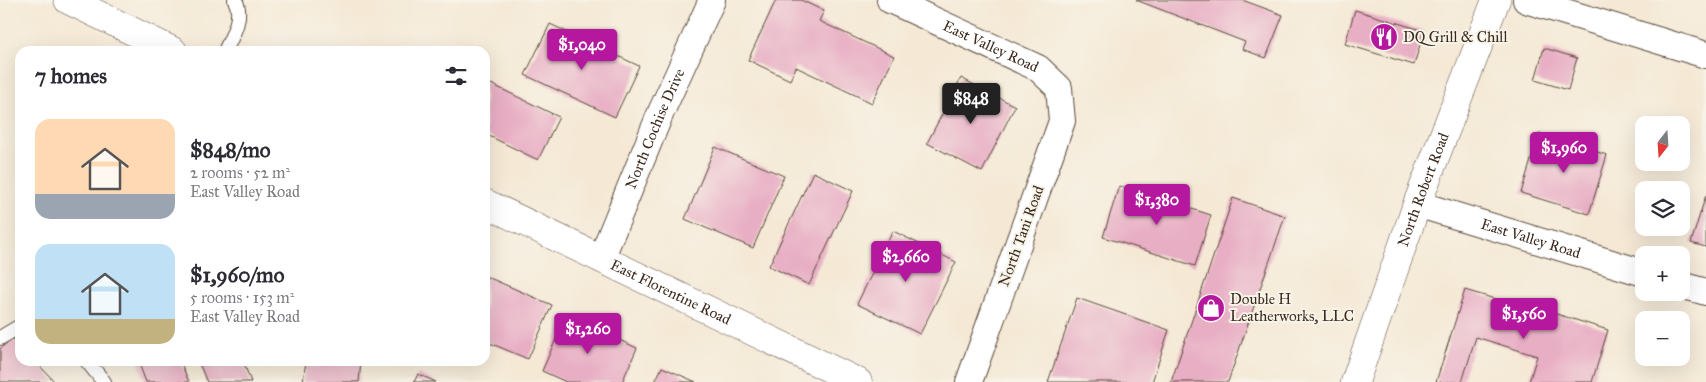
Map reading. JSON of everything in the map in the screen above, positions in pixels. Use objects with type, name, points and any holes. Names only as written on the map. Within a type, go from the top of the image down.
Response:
[{"type":"street","points":[[68,0],[163,46]]},
{"type":"street","name":"North Cochise Drive","points":[[601,259],[661,112],[712,0]]},
{"type":"street","name":"East Valley Road","points":[[890,0],[1038,68],[1059,88]]},
{"type":"street","name":"North Robert Road","points":[[1356,382],[1417,204],[1496,0]]},
{"type":"street","points":[[1526,0],[1706,55]]},
{"type":"street","name":"North Tani Road","points":[[969,382],[1062,122],[1059,88]]},
{"type":"street","name":"East Valley Road","points":[[1417,204],[1635,270]]},
{"type":"street","name":"East Florentine Road","points":[[490,205],[858,382]]},
{"type":"street","points":[[1690,288],[1706,292]]},
{"type":"lane","points":[[227,46],[238,24],[237,3],[235,0]]},
{"type":"lane","points":[[0,338],[15,329]]},
{"type":"lane","points":[[91,366],[104,382]]},
{"type":"building","points":[[776,0],[801,0],[824,11],[819,21],[894,56],[872,103],[796,67],[790,80],[748,60]]},
{"type":"building","points":[[1136,0],[1242,0],[1283,15],[1266,58],[1242,49],[1245,42]]},
{"type":"building","name":"DQ Grill & Chill","points":[[1355,10],[1424,31],[1414,65],[1345,44]]},
{"type":"building","points":[[550,24],[639,66],[615,117],[525,75]]},
{"type":"building","points":[[1544,48],[1577,58],[1568,90],[1535,80]]},
{"type":"building","points":[[961,78],[1015,106],[982,172],[927,143]]},
{"type":"building","points":[[490,83],[559,117],[538,160],[490,136]]},
{"type":"building","points":[[1539,134],[1607,155],[1589,214],[1521,193]]},
{"type":"building","points":[[715,147],[784,176],[753,248],[685,219]]},
{"type":"building","points":[[813,172],[853,191],[809,285],[769,266]]},
{"type":"building","points":[[1119,186],[1211,215],[1195,266],[1103,237]]},
{"type":"building","points":[[1706,195],[1706,247],[1691,243]]},
{"type":"building","points":[[1233,198],[1285,216],[1228,382],[1171,382]]},
{"type":"building","points":[[893,231],[956,262],[920,334],[857,304]]},
{"type":"building","points":[[490,278],[552,305],[528,359],[490,343]]},
{"type":"building","points":[[1465,290],[1548,315],[1550,312],[1608,330],[1592,382],[1529,382],[1537,356],[1476,337],[1462,382],[1436,382]]},
{"type":"building","points":[[1077,298],[1169,330],[1152,382],[1048,382]]},
{"type":"building","points":[[566,316],[637,348],[622,382],[566,382],[542,371]]},
{"type":"building","points":[[12,338],[15,341],[15,366],[40,366],[55,382],[0,382],[0,349]]},
{"type":"building","points":[[140,366],[182,366],[189,382],[146,382]]},
{"type":"building","points":[[200,366],[245,366],[251,382],[207,382]]},
{"type":"building","points":[[305,366],[361,366],[359,382],[303,382]]},
{"type":"building","points":[[662,367],[696,382],[655,382]]},
{"type":"building","points":[[418,374],[436,382],[414,382]]},
{"type":"place","name":"DQ Grill & Chill","points":[[1384,37]]},
{"type":"place","name":"Double H Leatherworks, LLC","points":[[1211,308]]}]
